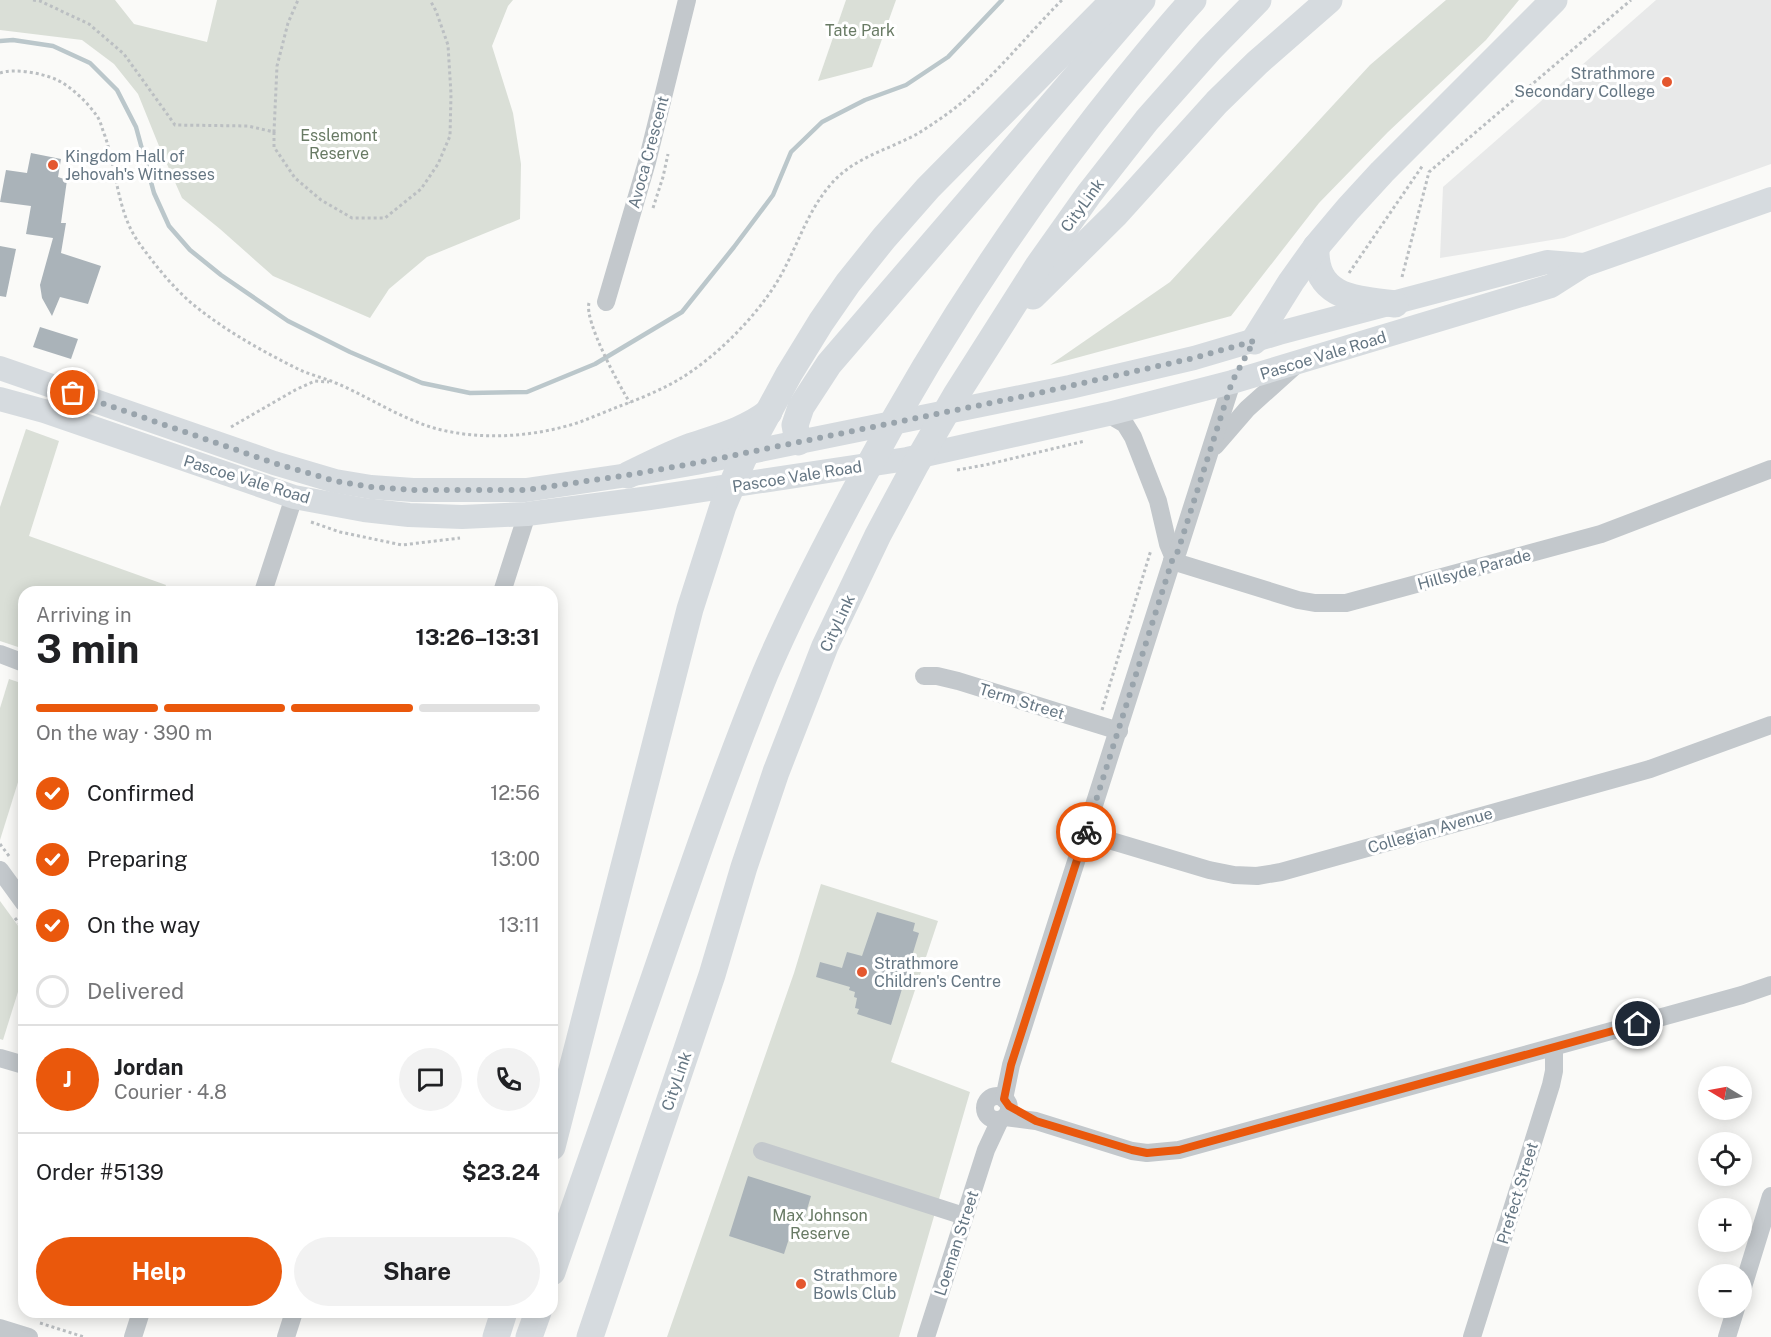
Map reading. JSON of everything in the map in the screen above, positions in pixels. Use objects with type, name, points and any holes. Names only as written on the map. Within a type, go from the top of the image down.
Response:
[{"type":"highway","points":[[558,1124],[705,559],[723,506],[743,459],[789,374],[821,322],[867,259],[928,188],[1114,0]]},
{"type":"highway","points":[[798,442],[795,425],[801,408],[829,364],[1142,0]]},
{"type":"highway","points":[[558,1255],[698,850],[758,694],[794,611],[886,434],[936,348],[995,255],[1052,174],[1193,0]]},
{"type":"highway","name":"CityLink","points":[[590,1337],[709,986],[744,867],[776,772],[825,646],[878,535],[956,395],[1044,257],[1147,120],[1210,49],[1258,0]]},
{"type":"highway","points":[[996,332],[1115,214],[1217,102],[1257,63],[1329,0]]},
{"type":"highway","points":[[1254,341],[1316,247],[1382,172],[1555,0]]},
{"type":"highway","points":[[1316,247],[1318,273],[1328,287],[1344,294],[1395,304]]},
{"type":"highway","points":[[628,475],[690,447],[759,420],[829,364]]},
{"type":"highway","points":[[496,1337],[502,1318]]},
{"type":"highway","points":[[530,1337],[536,1318]]},
{"type":"main road","name":"Pascoe Vale Road","points":[[0,399],[44,411],[294,497],[364,510],[409,515],[462,517],[527,514],[907,459],[1108,414],[1232,382],[1551,286],[1584,265],[1771,199]]},
{"type":"main road","name":"Pascoe Vale Road","points":[[0,368],[274,463],[335,481],[371,487],[413,490],[526,490],[696,463],[1070,387],[1194,358],[1548,262],[1584,265]]},
{"type":"main road","points":[[1232,382],[1254,341]]},
{"type":"main road","points":[[798,442],[821,473]]},
{"type":"street","name":"Avoca Crescent","points":[[606,302],[647,162],[687,0]]},
{"type":"street","points":[[1210,453],[1247,409],[1298,362]]},
{"type":"street","name":"Loeman Street","points":[[926,1337],[1000,1110],[1011,1065],[1173,558],[1178,551],[1232,382]]},
{"type":"street","points":[[1108,414],[1125,424],[1133,437],[1158,501],[1173,558]]},
{"type":"street","name":"Hillsyde Parade","points":[[1173,558],[1298,600],[1315,603],[1346,603],[1601,534],[1771,469]]},
{"type":"street","points":[[265,586],[294,497]]},
{"type":"street","points":[[504,586],[527,514]]},
{"type":"street","points":[[0,654],[18,661]]},
{"type":"street","name":"Term Street","points":[[924,676],[937,676],[958,681],[1119,731]]},
{"type":"street","name":"Collegian Avenue","points":[[1085,833],[1209,870],[1234,875],[1257,876],[1281,872],[1650,769],[1771,725]]},
{"type":"street","points":[[0,870],[18,895]]},
{"type":"street","points":[[1000,1110],[1132,1150],[1147,1153],[1171,1151],[1554,1048],[1771,985]]},
{"type":"street","name":"Prefect Street","points":[[1472,1337],[1551,1085],[1554,1071],[1554,1048]]},
{"type":"street","points":[[0,1058],[18,1063]]},
{"type":"street","points":[[762,1150],[964,1216]]},
{"type":"street","points":[[1750,1264],[1771,1196]]},
{"type":"street","points":[[133,1337],[139,1318]]},
{"type":"street","points":[[286,1337],[292,1318]]},
{"type":"street","points":[[1726,1337],[1733,1318]]},
{"type":"street","points":[[0,1328],[30,1329]]},
{"type":"path","points":[[33,0],[40,1],[89,24],[124,54],[175,125],[248,126],[274,132]]},
{"type":"path","points":[[298,0],[288,23],[277,66],[274,147],[295,178],[321,200],[352,218],[385,218],[421,189],[438,164],[450,136],[451,94],[448,45],[430,0]]},
{"type":"path","points":[[0,73],[9,70],[56,80],[80,97],[99,118],[110,150],[117,188],[136,238],[154,262],[194,305],[255,346],[300,370],[334,382],[410,419],[454,432],[482,435],[520,434],[579,422],[630,403],[681,379],[706,359],[760,306],[777,282],[818,202],[832,183],[847,168],[917,134],[946,115],[987,79],[1062,0]]},
{"type":"path","points":[[1402,278],[1429,172],[1631,0]]},
{"type":"path","points":[[1336,290],[1423,165]]},
{"type":"path","points":[[591,325],[630,403]]},
{"type":"path","points":[[228,428],[315,381],[334,382]]},
{"type":"path","points":[[951,471],[1088,441]]},
{"type":"path","points":[[311,522],[340,532],[402,545],[462,538]]},
{"type":"path","points":[[1097,724],[1154,542]]},
{"type":"path","points":[[30,1329],[84,1337]]},
{"type":"shaded area","name":"Strathmore Secondary College","points":[[1656,0],[1771,0],[1771,164],[1564,238],[1440,258],[1443,187]]},
{"type":"green space","name":"Esslemont Reserve","points":[[0,0],[115,0],[134,24],[207,42],[217,0],[513,0],[508,6],[492,46],[513,113],[521,164],[520,219],[427,257],[389,289],[370,318],[273,276],[182,198],[138,94],[114,64],[82,40],[0,30]]},
{"type":"green space","name":"Tate Park","points":[[846,0],[896,0],[872,67],[818,81]]},
{"type":"green space","points":[[1446,0],[1519,0],[1486,40],[1388,132],[1319,203],[1231,316],[1050,365],[1170,282],[1370,65]]},
{"type":"green space","points":[[26,429],[59,441],[29,536],[166,586],[18,586],[18,647],[0,641],[0,507]]},
{"type":"green space","points":[[9,679],[18,682],[18,782],[0,840],[0,708]]},
{"type":"green space","name":"Max Johnson Reserve","points":[[821,884],[938,921],[891,1062],[970,1092],[899,1337],[667,1337],[794,973]]},
{"type":"green space","points":[[0,901],[18,926],[18,992],[3,1040],[0,1039]]},
{"type":"building","points":[[31,153],[61,159],[58,177],[67,180],[61,223],[66,223],[61,253],[101,266],[88,304],[60,297],[52,316],[42,298],[40,285],[53,238],[26,234],[31,206],[0,202],[6,170],[27,173]]},
{"type":"building","points":[[0,246],[16,249],[6,297],[0,296]]},
{"type":"building","points":[[40,327],[78,339],[71,359],[33,347]]},
{"type":"building","name":"Strathmore Children's Centre","points":[[877,912],[915,923],[913,931],[919,933],[891,1025],[857,1014],[859,1009],[855,1008],[857,998],[854,997],[855,992],[849,990],[850,987],[816,977],[820,962],[842,968],[847,952],[862,956]]},
{"type":"building","name":"Strathmore Bowls Club","points":[[748,1176],[811,1196],[803,1223],[795,1220],[784,1254],[729,1236]]},
{"type":"waterway","points":[[0,41],[13,40],[53,46],[90,63],[117,90],[136,127],[154,193],[169,226],[190,250],[221,275],[288,321],[350,352],[422,383],[470,393],[527,392],[595,364],[682,312],[773,195],[791,152],[822,122],[865,100],[906,85],[948,57],[1002,0]]},
{"type":"way so far","points":[[73,393],[274,463],[335,481],[371,487],[413,490],[526,490],[696,463],[1070,387],[1194,358],[1254,341],[1232,382],[1178,551],[1173,556],[1086,832]]},
{"type":"place","name":"Strathmore Secondary College","points":[[1667,82]]},
{"type":"place","name":"Kingdom Hall of Jehovah's Witnesses","points":[[53,165]]},
{"type":"place","name":"Strathmore Children's Centre","points":[[862,972]]},
{"type":"place","name":"Strathmore Bowls Club","points":[[801,1284]]},
{"type":"route","points":[[1086,832],[1011,1065],[1004,1099],[1009,1106],[1036,1121],[1117,1147],[1147,1153],[1179,1150],[1638,1024]]}]
